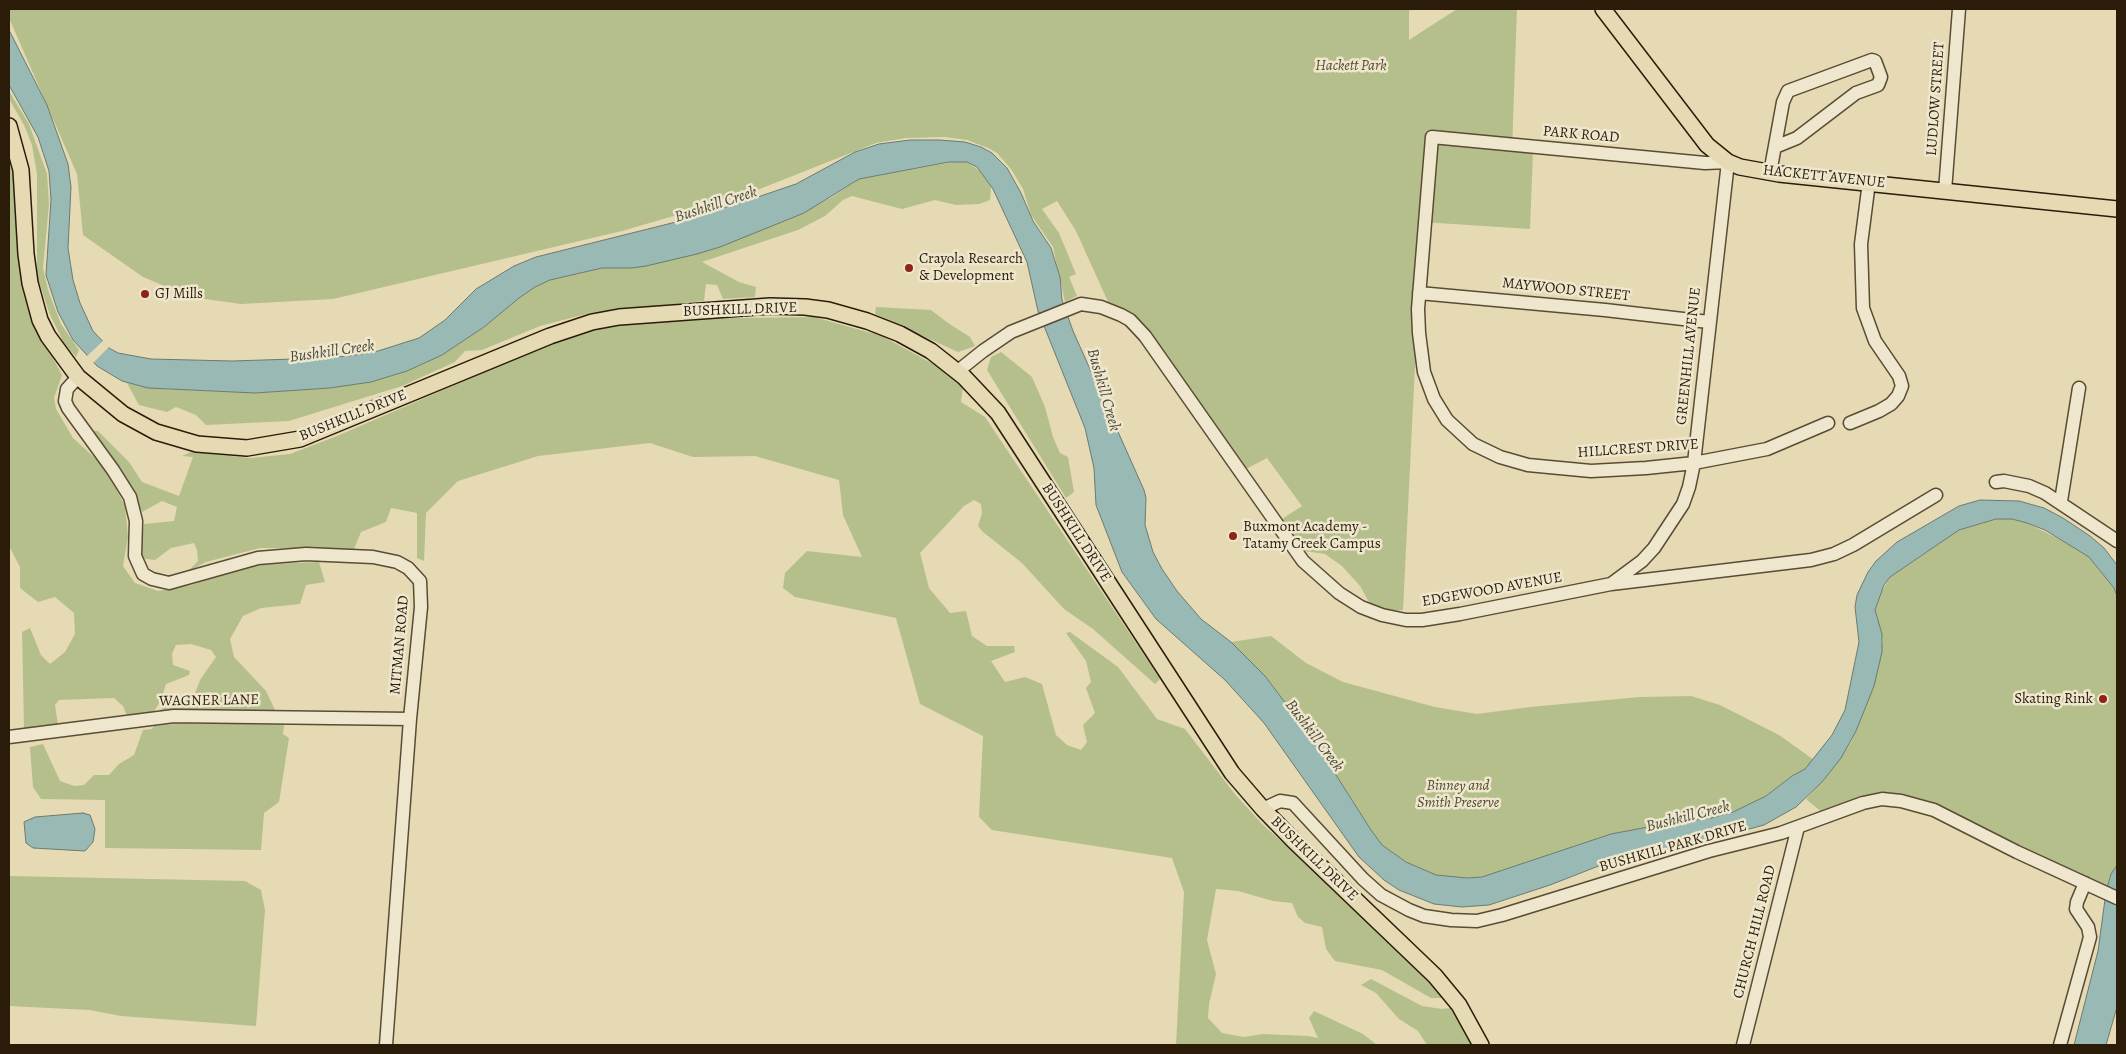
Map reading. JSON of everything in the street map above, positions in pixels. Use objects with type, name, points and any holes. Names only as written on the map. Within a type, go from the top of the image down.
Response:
[{"type":"main road","name":"HACKETT AVENUE","points":[[1603,9],[1707,145],[1728,162],[1740,167],[1770,172],[2117,209]]},
{"type":"main road","name":"BUSHKILL DRIVE","points":[[9,126],[21,170],[26,258],[35,303],[48,336],[78,377],[123,414],[156,432],[197,444],[233,448],[264,446],[300,439],[550,336],[581,325],[618,317],[770,306],[828,310],[868,321],[900,334],[931,352],[958,371],[987,400],[1007,426],[1232,773],[1262,809],[1435,976],[1459,1005],[1481,1045]]},
{"type":"street","name":"LUDLOW STREET","points":[[1945,191],[1958,9]]},
{"type":"street","points":[[1770,172],[1783,102],[1788,91],[1872,60],[1875,61],[1881,77],[1878,85],[1856,93],[1797,138],[1775,147]]},
{"type":"street","name":"PARK ROAD","points":[[1432,137],[1705,163],[1728,162]]},
{"type":"street","name":"HILLCREST DRIVE","points":[[1432,137],[1419,293],[1418,333],[1424,372],[1434,398],[1447,420],[1473,444],[1509,460],[1528,465],[1591,471],[1694,463],[1767,449],[1828,423]]},
{"type":"street","name":"GREENHILL AVENUE","points":[[1611,584],[1642,561],[1666,532],[1683,504],[1689,487],[1694,463],[1728,162]]},
{"type":"street","points":[[1850,423],[1879,412],[1891,404],[1898,396],[1902,386],[1899,376],[1875,341],[1863,308],[1861,244],[1869,182]]},
{"type":"street","name":"MAYWOOD STREET","points":[[1419,293],[1605,310],[1709,322]]},
{"type":"street","name":"EDGEWOOD AVENUE","points":[[958,371],[1002,338],[1020,328],[1081,304],[1112,310],[1130,320],[1138,328],[1303,561],[1339,593],[1361,606],[1382,615],[1406,620],[1422,620],[1460,614],[1611,584],[1811,560],[1834,554],[1936,495]]},
{"type":"street","name":"MITMAN ROAD","points":[[78,377],[67,389],[66,401],[68,408],[130,497],[136,521],[135,556],[143,574],[152,579],[170,583],[258,558],[306,554],[373,557],[398,562],[408,568],[420,581],[422,597],[410,719],[386,1045]]},
{"type":"street","points":[[2060,502],[2079,388]]},
{"type":"street","points":[[1996,482],[2004,481],[2029,486],[2060,502],[2117,541]]},
{"type":"street","name":"WAGNER LANE","points":[[9,737],[174,716],[410,719]]},
{"type":"street","name":"BUSHKILL PARK DRIVE","points":[[1262,809],[1280,801],[1293,803],[1363,880],[1381,895],[1408,910],[1424,916],[1465,921],[1502,915],[1709,851],[1798,827],[1863,802],[1882,800],[1901,801],[1934,810],[2117,898]]},
{"type":"street","name":"CHURCH HILL ROAD","points":[[1743,1045],[1798,827]]},
{"type":"street","points":[[2060,1045],[2090,937],[2088,927],[2076,909],[2085,883]]},
{"type":"green space","name":"Hackett Park","points":[[9,9],[1411,9],[1409,11],[1409,40],[1457,9],[1517,9],[1512,150],[1533,152],[1530,229],[1422,222],[1403,610],[1393,611],[1370,604],[1360,586],[1342,566],[1325,554],[1305,551],[1282,519],[1302,506],[1267,458],[1246,469],[1195,400],[1109,304],[1076,231],[1057,201],[1042,209],[1059,233],[1076,274],[1069,277],[1077,296],[1065,302],[1053,247],[1031,215],[1023,189],[1011,169],[997,153],[988,148],[967,140],[945,137],[906,138],[876,143],[742,196],[622,231],[333,299],[241,304],[191,297],[143,277],[83,235],[77,174],[9,18]]},
{"type":"green space","points":[[9,91],[29,124],[47,174],[49,204],[43,268],[48,290],[61,324],[79,350],[76,357],[64,343],[50,315],[37,276],[37,174],[32,145],[24,125],[9,99]]},
{"type":"green space","points":[[9,159],[12,171],[25,296],[40,334],[62,375],[54,398],[56,409],[73,438],[105,467],[125,506],[128,537],[123,566],[135,583],[158,591],[192,585],[229,570],[268,564],[319,562],[325,582],[306,585],[300,604],[261,608],[243,616],[230,639],[234,657],[266,691],[275,710],[158,713],[166,704],[193,699],[200,680],[216,657],[211,650],[191,644],[176,645],[172,654],[173,665],[190,671],[189,675],[166,684],[161,700],[153,713],[127,716],[123,706],[114,698],[59,700],[55,705],[58,725],[24,728],[22,632],[30,628],[41,655],[50,664],[65,652],[75,634],[74,613],[55,597],[38,602],[20,588],[20,567],[9,546]]},
{"type":"green space","points":[[959,161],[967,162],[980,171],[991,187],[990,200],[979,204],[956,205],[935,200],[902,209],[852,196],[843,200],[825,216],[798,230],[702,262],[739,282],[756,287],[755,297],[723,299],[717,285],[706,284],[704,301],[590,313],[540,326],[482,350],[465,351],[455,362],[402,386],[289,421],[206,425],[196,415],[176,407],[167,412],[139,405],[127,383],[163,389],[255,393],[330,388],[371,382],[407,371],[442,355],[484,327],[519,298],[550,280],[602,268],[632,268],[789,219],[832,197],[859,179]]},
{"type":"green space","points":[[876,307],[931,310],[970,337],[975,346],[958,352],[875,314]]},
{"type":"green space","points":[[814,317],[882,336],[935,365],[963,386],[961,402],[985,417],[1160,679],[1155,684],[1093,629],[1064,609],[1022,563],[983,532],[978,526],[982,513],[981,504],[974,500],[964,506],[920,553],[929,588],[950,613],[966,611],[972,636],[987,646],[1014,646],[1015,652],[991,661],[1005,682],[1025,677],[1042,684],[1056,735],[1067,745],[1081,750],[1087,742],[1083,725],[1095,713],[1086,688],[1091,682],[1086,661],[1066,633],[1070,632],[1118,667],[1157,719],[1185,729],[1234,793],[1262,824],[1329,884],[1442,992],[1441,998],[1431,998],[1382,970],[1335,961],[1326,949],[1322,927],[1305,923],[1298,917],[1292,903],[1273,901],[1238,891],[1216,889],[1207,940],[1216,974],[1209,1004],[1208,1018],[1222,1033],[1244,1037],[1263,1034],[1318,1038],[1309,1018],[1314,1011],[1363,1034],[1377,1045],[1176,1045],[1184,892],[1172,858],[992,830],[979,817],[983,736],[920,704],[896,618],[795,597],[783,588],[785,573],[807,551],[862,557],[843,515],[839,480],[755,456],[693,457],[650,443],[538,456],[458,481],[426,513],[424,561],[417,558],[417,513],[391,508],[386,522],[361,532],[354,549],[260,548],[206,562],[187,572],[198,561],[194,543],[171,548],[155,560],[139,558],[144,524],[174,521],[177,507],[162,501],[142,512],[117,464],[90,430],[98,431],[129,462],[142,482],[179,496],[193,457],[182,456],[191,452],[250,458],[290,454],[337,436],[582,330],[666,319]]},
{"type":"green space","points":[[1001,352],[1032,377],[1045,407],[1053,437],[1060,453],[1068,457],[1074,492],[1066,498],[987,370],[991,357]]},
{"type":"green space","points":[[1996,519],[2012,519],[2027,523],[2069,544],[2089,557],[2114,588],[2117,596],[2117,865],[2111,874],[2107,887],[1944,809],[1917,799],[1823,813],[1806,799],[1822,782],[1851,742],[1874,686],[1883,640],[1875,610],[1881,593],[1890,577],[1959,530]]},
{"type":"green space","name":"Binney and Smith Preserve","points":[[1271,636],[1306,663],[1343,682],[1435,707],[1477,714],[1640,697],[1691,696],[1720,705],[1779,735],[1814,760],[1805,769],[1792,776],[1766,796],[1733,812],[1711,818],[1664,824],[1611,834],[1482,877],[1467,878],[1436,875],[1406,862],[1382,845],[1315,742],[1265,676],[1231,642]]},
{"type":"green space","points":[[186,723],[284,725],[283,734],[289,738],[279,802],[264,813],[261,850],[105,848],[105,800],[41,799],[33,787],[30,747],[43,744],[60,781],[74,786],[84,785],[94,775],[109,775],[119,764],[134,755],[143,730],[152,729],[154,726]]},
{"type":"green space","points":[[9,876],[245,881],[261,890],[265,910],[256,1026],[121,1016],[90,1010],[9,1006]]},
{"type":"green space","points":[[1371,979],[1422,1006],[1442,1009],[1450,1008],[1458,1015],[1471,1045],[1427,1045],[1418,1031],[1399,1019],[1376,993],[1361,985]]},
{"type":"water","points":[[9,30],[47,105],[68,164],[71,187],[68,248],[73,280],[80,303],[93,331],[109,348],[118,353],[151,359],[232,361],[324,358],[378,351],[419,338],[445,320],[476,289],[514,266],[536,257],[676,222],[743,202],[796,184],[855,152],[879,144],[910,140],[940,140],[965,142],[992,153],[1007,168],[1021,193],[1033,221],[1051,248],[1060,277],[1062,300],[1073,331],[1144,490],[1146,498],[1145,525],[1153,552],[1162,569],[1177,591],[1201,619],[1231,642],[1265,676],[1315,742],[1382,845],[1406,862],[1436,875],[1467,878],[1482,877],[1611,834],[1664,824],[1711,818],[1733,812],[1766,796],[1792,776],[1805,769],[1832,735],[1845,710],[1859,642],[1855,607],[1857,595],[1868,572],[1876,561],[1897,542],[1959,506],[1980,500],[2019,501],[2044,508],[2063,518],[2104,548],[2117,565],[2117,596],[2114,588],[2089,557],[2045,530],[2012,519],[1996,519],[1959,530],[1890,577],[1884,585],[1875,610],[1882,634],[1882,652],[1874,686],[1856,731],[1841,758],[1822,782],[1796,807],[1764,825],[1691,845],[1619,858],[1550,885],[1489,905],[1462,907],[1434,904],[1399,890],[1384,880],[1359,857],[1264,723],[1225,680],[1156,619],[1122,572],[1096,505],[1094,468],[1085,428],[1038,311],[1027,262],[993,189],[977,167],[967,162],[949,162],[859,179],[804,213],[720,247],[646,266],[602,268],[550,280],[519,298],[484,327],[442,355],[407,371],[371,382],[330,388],[255,393],[148,388],[122,381],[97,366],[73,340],[58,312],[46,275],[51,200],[49,171],[38,137],[9,85]]},
{"type":"water","points":[[83,813],[90,815],[95,829],[93,842],[85,851],[33,848],[26,843],[24,822],[35,817]]},
{"type":"water","points":[[2117,865],[2117,1007],[2106,1045],[2074,1045],[2098,951],[2106,892],[2111,874]]},
{"type":"pier","points":[[104,340],[110,346],[92,364],[85,358]]},
{"type":"place","name":"Crayola Research & Development","points":[[909,268]]},
{"type":"place","name":"GJ Mills","points":[[145,294]]},
{"type":"place","name":"Buxmont Academy - Tatamy Creek Campus","points":[[1233,536]]},
{"type":"place","name":"Skating Rink","points":[[2103,699]]},
{"type":"water label","name":"Bushkill Creek","points":[[716,205]]},
{"type":"water label","name":"Bushkill Creek","points":[[332,352]]},
{"type":"water label","name":"Bushkill Creek","points":[[1103,390]]},
{"type":"water label","name":"Bushkill Creek","points":[[1314,736]]},
{"type":"water label","name":"Bushkill Creek","points":[[1688,817]]}]
